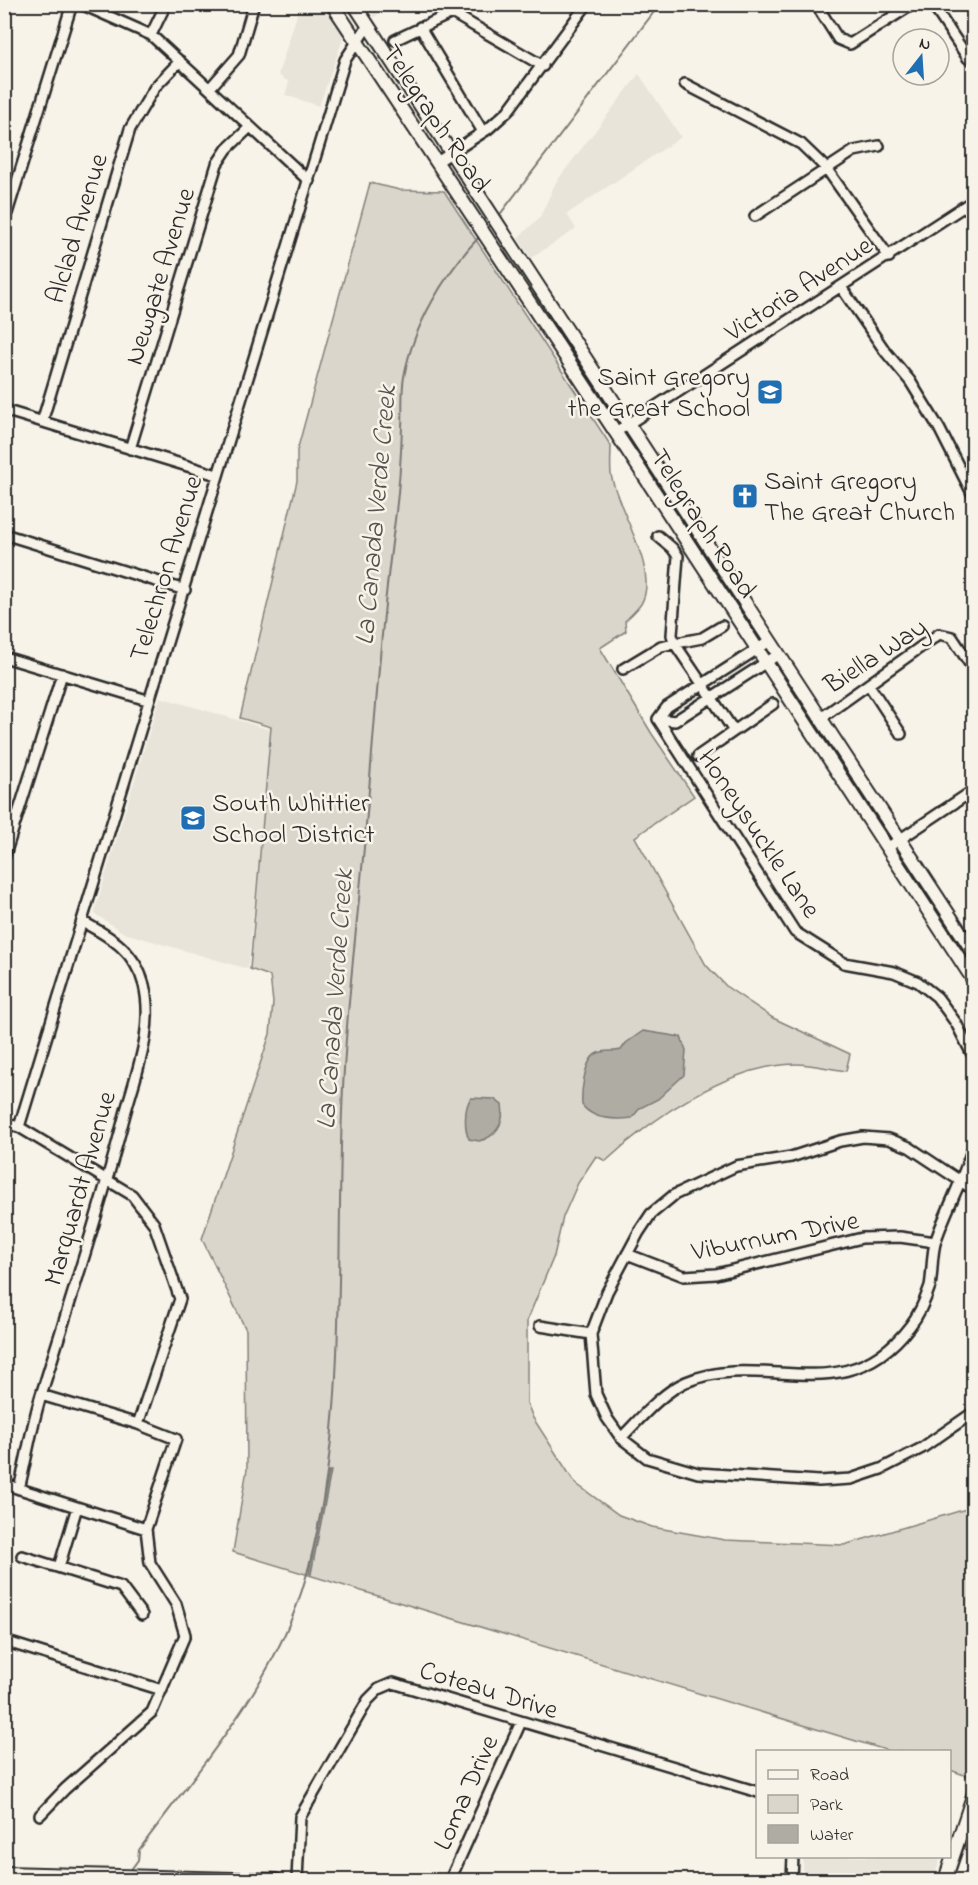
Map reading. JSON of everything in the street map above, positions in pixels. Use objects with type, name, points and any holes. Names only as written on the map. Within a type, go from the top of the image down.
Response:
[{"type":"main road","name":"Telegraph Road","points":[[332,4],[616,432],[974,981]]},
{"type":"main road","name":"Telegraph Road","points":[[354,4],[974,952]]},
{"type":"main road","points":[[945,1881],[974,1793]]},
{"type":"main road","points":[[960,1881],[974,1839]]},
{"type":"main road","points":[[4,1873],[276,1881]]},
{"type":"street","points":[[4,223],[72,4]]},
{"type":"street","points":[[81,4],[151,35],[309,181]]},
{"type":"street","points":[[151,35],[166,4]]},
{"type":"street","points":[[210,88],[239,55],[254,4]]},
{"type":"street","points":[[437,162],[483,132],[508,111],[543,66],[550,51],[587,4]]},
{"type":"street","points":[[816,4],[838,39],[850,44],[913,4]]},
{"type":"street","points":[[932,4],[968,58],[974,61]]},
{"type":"street","points":[[395,40],[452,13],[543,66]]},
{"type":"street","name":"Telechron Avenue","points":[[19,1127],[83,922],[147,700],[185,590],[217,475],[345,60],[367,27]]},
{"type":"street","points":[[420,27],[483,132]]},
{"type":"street","name":"Alclad Avenue","points":[[42,422],[130,129],[155,87],[180,61]]},
{"type":"street","points":[[685,84],[801,144],[826,168],[889,257]]},
{"type":"street","name":"Newgate Avenue","points":[[130,449],[217,164],[250,127]]},
{"type":"street","points":[[754,216],[854,151],[879,146]]},
{"type":"street","name":"Victoria Avenue","points":[[616,432],[974,200]]},
{"type":"street","points":[[841,287],[885,351],[910,381],[939,428],[974,497]]},
{"type":"street","points":[[4,410],[217,475]]},
{"type":"street","points":[[4,534],[185,590]]},
{"type":"street","points":[[658,536],[678,556],[672,621],[675,644],[735,731]]},
{"type":"street","points":[[623,669],[661,646],[702,638],[722,626]]},
{"type":"street","name":"Biella Way","points":[[821,718],[939,634],[952,637],[974,670]]},
{"type":"street","points":[[657,719],[668,707],[770,641]]},
{"type":"street","points":[[657,719],[675,721],[779,654]]},
{"type":"street","points":[[4,657],[147,700]]},
{"type":"street","points":[[4,858],[62,674]]},
{"type":"street","points":[[868,685],[901,734]]},
{"type":"street","points":[[698,756],[773,704]]},
{"type":"street","name":"Honeysuckle Lane","points":[[657,719],[795,933],[844,963],[894,972],[918,982],[937,997],[974,1059]]},
{"type":"street","points":[[887,848],[974,790]]},
{"type":"street","name":"Marquardt Avenue","points":[[19,1489],[40,1395],[108,1180],[144,1041],[147,1011],[144,984],[132,957],[114,939],[83,922]]},
{"type":"street","points":[[4,1123],[19,1127],[132,1195],[154,1224],[180,1299],[138,1424]]},
{"type":"street","points":[[974,1190],[909,1147],[889,1139],[863,1137],[840,1141],[791,1157],[736,1166],[674,1196],[651,1214],[607,1292],[591,1334],[596,1394],[607,1418],[621,1438],[646,1458],[698,1473],[819,1481],[851,1479],[881,1470],[922,1448],[974,1412]]},
{"type":"street","points":[[621,1438],[670,1390],[706,1375],[727,1372],[824,1376],[852,1369],[887,1350],[911,1325],[930,1286],[935,1242],[961,1181],[974,1143]]},
{"type":"street","name":"Viburnum Drive","points":[[627,1254],[684,1276],[716,1274],[862,1238],[900,1237],[935,1242]]},
{"type":"street","points":[[540,1326],[591,1334]]},
{"type":"street","points":[[40,1395],[138,1424],[176,1439],[146,1529],[150,1563],[176,1604],[184,1635],[152,1712],[40,1815]]},
{"type":"street","points":[[4,1484],[146,1529]]},
{"type":"street","points":[[59,1567],[77,1507]]},
{"type":"street","points":[[22,1556],[121,1587],[142,1615]]},
{"type":"street","points":[[4,1641],[162,1690]]},
{"type":"street","name":"Coteau Drive","points":[[297,1881],[300,1817],[368,1700],[379,1689],[393,1683],[756,1791]]},
{"type":"street","name":"Loma Drive","points":[[450,1881],[521,1722]]},
{"type":"street","points":[[792,1881],[793,1858]]},
{"type":"shaded area","points":[[300,5],[323,5],[342,32],[343,39],[319,106],[285,95],[289,82],[278,75]]},
{"type":"shaded area","points":[[366,5],[392,5],[374,17]]},
{"type":"shaded area","points":[[639,74],[681,137],[567,214],[576,229],[531,258],[518,238],[540,217],[556,182]]},
{"type":"shaded area","name":"South Whittier School District","points":[[160,697],[271,730],[248,969],[124,933],[95,914]]},
{"type":"shaded area","points":[[803,1858],[941,1858],[933,1880],[803,1880]]},
{"type":"green space","points":[[370,183],[400,190],[444,191],[611,446],[611,474],[642,557],[646,590],[641,604],[625,621],[626,631],[600,648],[652,734],[694,796],[635,837],[706,965],[727,987],[773,1018],[850,1054],[846,1071],[796,1064],[745,1073],[694,1096],[669,1111],[606,1161],[596,1156],[578,1183],[563,1217],[554,1256],[527,1321],[527,1403],[533,1418],[575,1483],[619,1515],[652,1527],[725,1540],[844,1545],[973,1507],[974,1757],[967,1776],[951,1770],[951,1750],[886,1750],[233,1552],[247,1469],[246,1330],[202,1239],[270,1034],[273,1003],[270,976],[250,969],[271,727],[240,718],[297,481],[297,451]]},
{"type":"water","points":[[643,1031],[681,1037],[686,1050],[684,1075],[658,1099],[640,1108],[632,1118],[612,1119],[592,1114],[582,1105],[582,1100],[584,1078],[592,1058],[602,1052],[621,1050],[626,1043]]},
{"type":"water","points":[[471,1098],[494,1099],[502,1105],[501,1123],[495,1133],[479,1141],[469,1139],[466,1130],[466,1112]]},
{"type":"water","points":[[329,1471],[331,1471],[311,1574],[309,1573]]},
{"type":"waterway","name":"La Canada Verde Creek","points":[[498,217],[660,4]]},
{"type":"waterway","name":"La Canada Verde Creek","points":[[130,1871],[138,1860],[139,1850],[235,1721],[276,1652],[293,1615],[306,1577],[319,1520],[328,1462],[338,1346],[342,1112],[346,1040],[382,634],[399,485],[403,383],[408,358],[432,301],[455,266],[480,236]]},
{"type":"place","name":"Saint Gregory the Great School","points":[[770,392]]},
{"type":"place","name":"Saint Gregory The Great Church","points":[[745,496]]},
{"type":"place","name":"South Whittier School District","points":[[193,818]]}]
